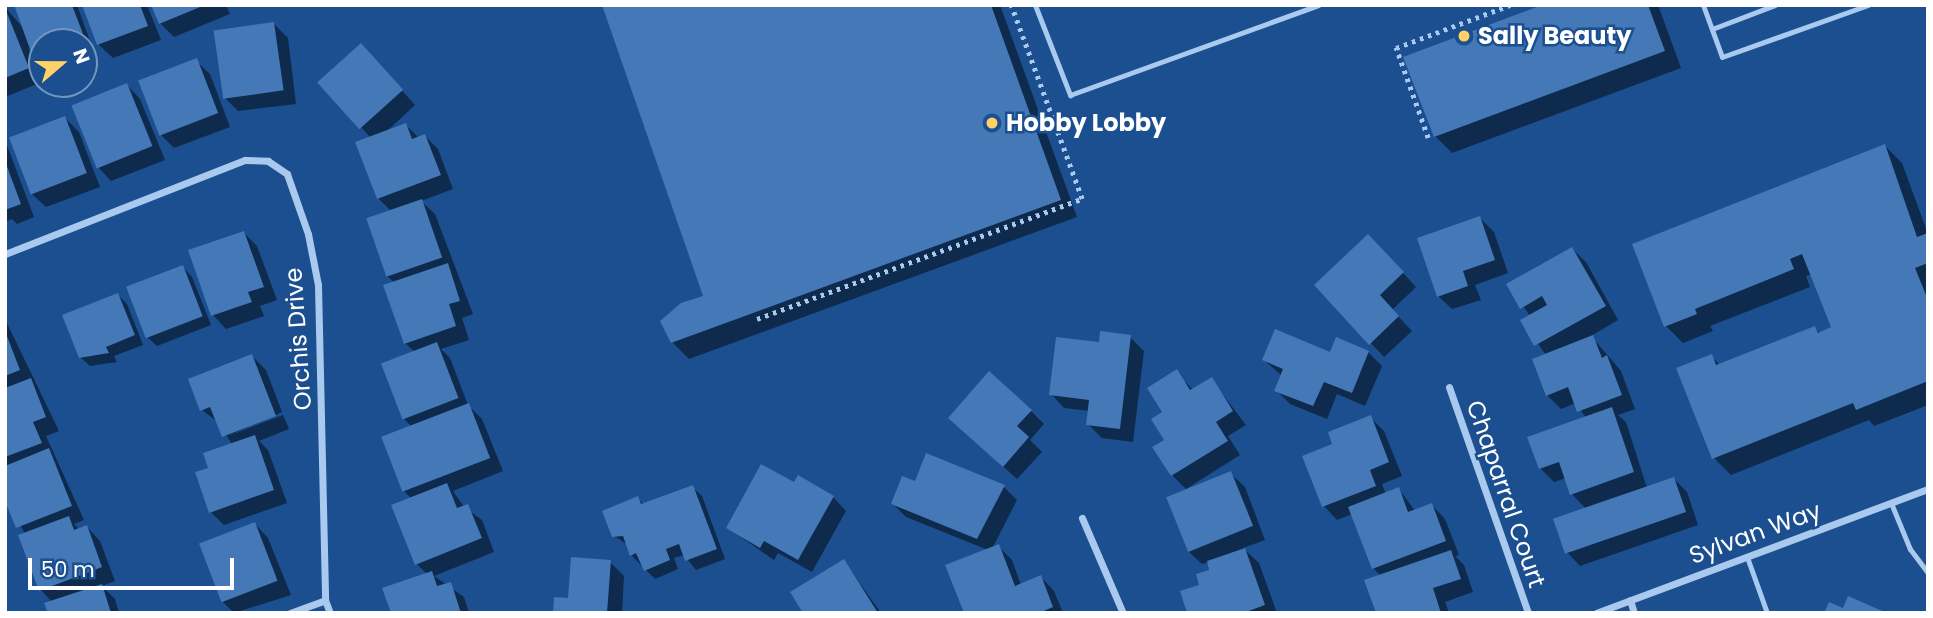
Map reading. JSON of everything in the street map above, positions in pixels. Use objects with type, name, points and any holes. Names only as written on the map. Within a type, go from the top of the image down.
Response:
[{"type":"street","name":"Orchis Drive","points":[[5,254],[245,160],[268,161],[286,174],[306,224],[318,285],[325,600],[330,613]]},
{"type":"street","name":"Chaparral Court","points":[[1449,387],[1528,613]]},
{"type":"street","name":"Sylvan Way","points":[[1596,613],[1928,489]]},
{"type":"street","points":[[1082,518],[1123,613]]},
{"type":"street","points":[[290,613],[325,600]]},
{"type":"street","points":[[1630,600],[1634,613]]},
{"type":"lane","points":[[1035,5],[1070,94],[1318,5]]},
{"type":"lane","points":[[1703,5],[1722,57],[1868,5]]},
{"type":"lane","points":[[1712,29],[1774,5]]},
{"type":"lane","points":[[1891,503],[1910,549],[1928,573]]},
{"type":"lane","points":[[1747,557],[1768,613]]},
{"type":"path","points":[[757,319],[1082,199],[1011,5]]},
{"type":"path","points":[[1428,138],[1396,48],[1510,5]]},
{"type":"building","points":[[14,5],[72,5],[81,28],[28,28],[28,44]]},
{"type":"building","points":[[82,5],[140,5],[148,26],[98,45],[98,28],[91,28]]},
{"type":"building","points":[[151,5],[205,5],[159,24]]},
{"type":"building","points":[[602,5],[991,5],[1061,200],[671,343],[660,321],[681,303],[703,296]]},
{"type":"building","points":[[1542,5],[1648,5],[1665,51],[1434,137],[1403,57]]},
{"type":"building","points":[[5,8],[28,68],[5,78]]},
{"type":"building","points":[[274,22],[284,90],[223,99],[214,30]]},
{"type":"building","points":[[361,43],[403,90],[359,129],[317,82]]},
{"type":"building","points":[[197,58],[218,113],[159,136],[138,81]]},
{"type":"building","points":[[127,83],[152,146],[97,169],[71,105],[90,98],[98,98],[98,95]]},
{"type":"building","points":[[65,116],[87,173],[31,194],[9,138]]},
{"type":"building","points":[[406,123],[412,139],[425,134],[441,175],[377,199],[355,142]]},
{"type":"building","points":[[1885,144],[1917,237],[1928,233],[1928,263],[1915,268],[1928,300],[1928,381],[1856,410],[1853,403],[1712,459],[1676,368],[1712,354],[1716,365],[1815,326],[1818,333],[1831,327],[1802,254],[1790,259],[1794,269],[1695,309],[1697,314],[1664,327],[1632,244]]},
{"type":"building","points":[[5,161],[21,204],[5,210]]},
{"type":"building","points":[[422,199],[442,258],[386,277],[366,218]]},
{"type":"building","points":[[1480,216],[1495,260],[1463,271],[1468,286],[1437,297],[1417,238]]},
{"type":"building","points":[[244,231],[264,287],[248,292],[252,302],[211,316],[188,250]]},
{"type":"building","points":[[1368,234],[1404,272],[1380,295],[1399,316],[1369,345],[1314,285]]},
{"type":"building","points":[[1572,247],[1606,306],[1534,346],[1520,320],[1547,305],[1542,296],[1520,309],[1506,284]]},
{"type":"building","points":[[448,263],[460,301],[449,304],[456,326],[404,344],[383,285]]},
{"type":"building","points":[[183,265],[203,316],[146,338],[126,287]]},
{"type":"building","points":[[118,293],[135,335],[106,347],[109,353],[79,358],[62,315]]},
{"type":"building","points":[[1275,329],[1330,352],[1336,337],[1369,351],[1352,393],[1324,382],[1313,406],[1274,391],[1283,369],[1262,360]]},
{"type":"building","points":[[5,331],[20,370],[5,376]]},
{"type":"building","points":[[1100,331],[1131,335],[1120,429],[1086,425],[1089,400],[1049,395],[1056,337],[1099,342]]},
{"type":"building","points":[[1593,335],[1602,358],[1607,355],[1622,395],[1577,412],[1568,387],[1546,396],[1532,359]]},
{"type":"building","points":[[437,342],[459,398],[402,420],[381,364]]},
{"type":"building","points":[[252,354],[276,416],[222,437],[210,407],[200,411],[188,379]]},
{"type":"building","points":[[1177,369],[1190,390],[1212,377],[1233,411],[1216,422],[1228,441],[1171,476],[1152,447],[1164,440],[1151,419],[1162,412],[1147,388]]},
{"type":"building","points":[[989,371],[1032,410],[1017,426],[1029,437],[1003,467],[948,418]]},
{"type":"building","points":[[31,378],[46,417],[33,422],[42,443],[5,457],[5,388]]},
{"type":"building","points":[[469,403],[490,458],[402,492],[381,437]]},
{"type":"building","points":[[1612,407],[1634,472],[1570,495],[1559,462],[1539,469],[1527,437]]},
{"type":"building","points":[[1371,415],[1389,462],[1370,470],[1376,486],[1322,507],[1302,456],[1332,444],[1328,432]]},
{"type":"building","points":[[255,435],[274,490],[209,513],[195,472],[208,468],[203,453]]},
{"type":"building","points":[[49,448],[72,506],[16,528],[5,501],[5,466]]},
{"type":"building","points":[[926,453],[1005,485],[977,539],[891,504],[902,476],[915,481]]},
{"type":"building","points":[[761,464],[794,482],[798,475],[834,496],[798,560],[764,541],[760,548],[726,528]]},
{"type":"building","points":[[1231,471],[1253,526],[1188,552],[1166,497]]},
{"type":"building","points":[[1674,477],[1686,512],[1565,554],[1553,519]]},
{"type":"building","points":[[447,483],[457,508],[468,504],[482,538],[415,565],[391,505]]},
{"type":"building","points":[[693,485],[717,549],[685,561],[679,544],[666,549],[670,560],[644,571],[636,553],[630,556],[623,536],[612,537],[602,511],[638,496],[641,504]]},
{"type":"building","points":[[1399,487],[1408,512],[1432,503],[1446,541],[1372,569],[1348,507]]},
{"type":"building","points":[[69,516],[74,530],[87,525],[102,567],[39,591],[18,535]]},
{"type":"building","points":[[255,522],[278,581],[222,602],[199,544]]},
{"type":"building","points":[[999,544],[1015,586],[1041,575],[1053,607],[1039,613],[964,613],[945,565]]},
{"type":"building","points":[[1245,548],[1265,605],[1243,613],[1187,613],[1180,591],[1199,585],[1196,574],[1209,570],[1207,561]]},
{"type":"building","points":[[1451,550],[1461,579],[1433,588],[1441,613],[1376,613],[1364,580]]},
{"type":"building","points":[[571,557],[611,560],[607,613],[553,613],[554,597],[568,598]]},
{"type":"building","points":[[844,559],[878,613],[803,613],[790,592]]},
{"type":"building","points":[[432,571],[437,586],[451,582],[461,613],[391,613],[382,588]]},
{"type":"building","points":[[102,584],[111,613],[48,613],[44,603]]},
{"type":"building","points":[[1848,596],[1887,613],[1824,613],[1829,602],[1843,608]]},
{"type":"place","name":"Sally Beauty","points":[[1464,36]]},
{"type":"place","name":"Hobby Lobby","points":[[992,123]]}]
